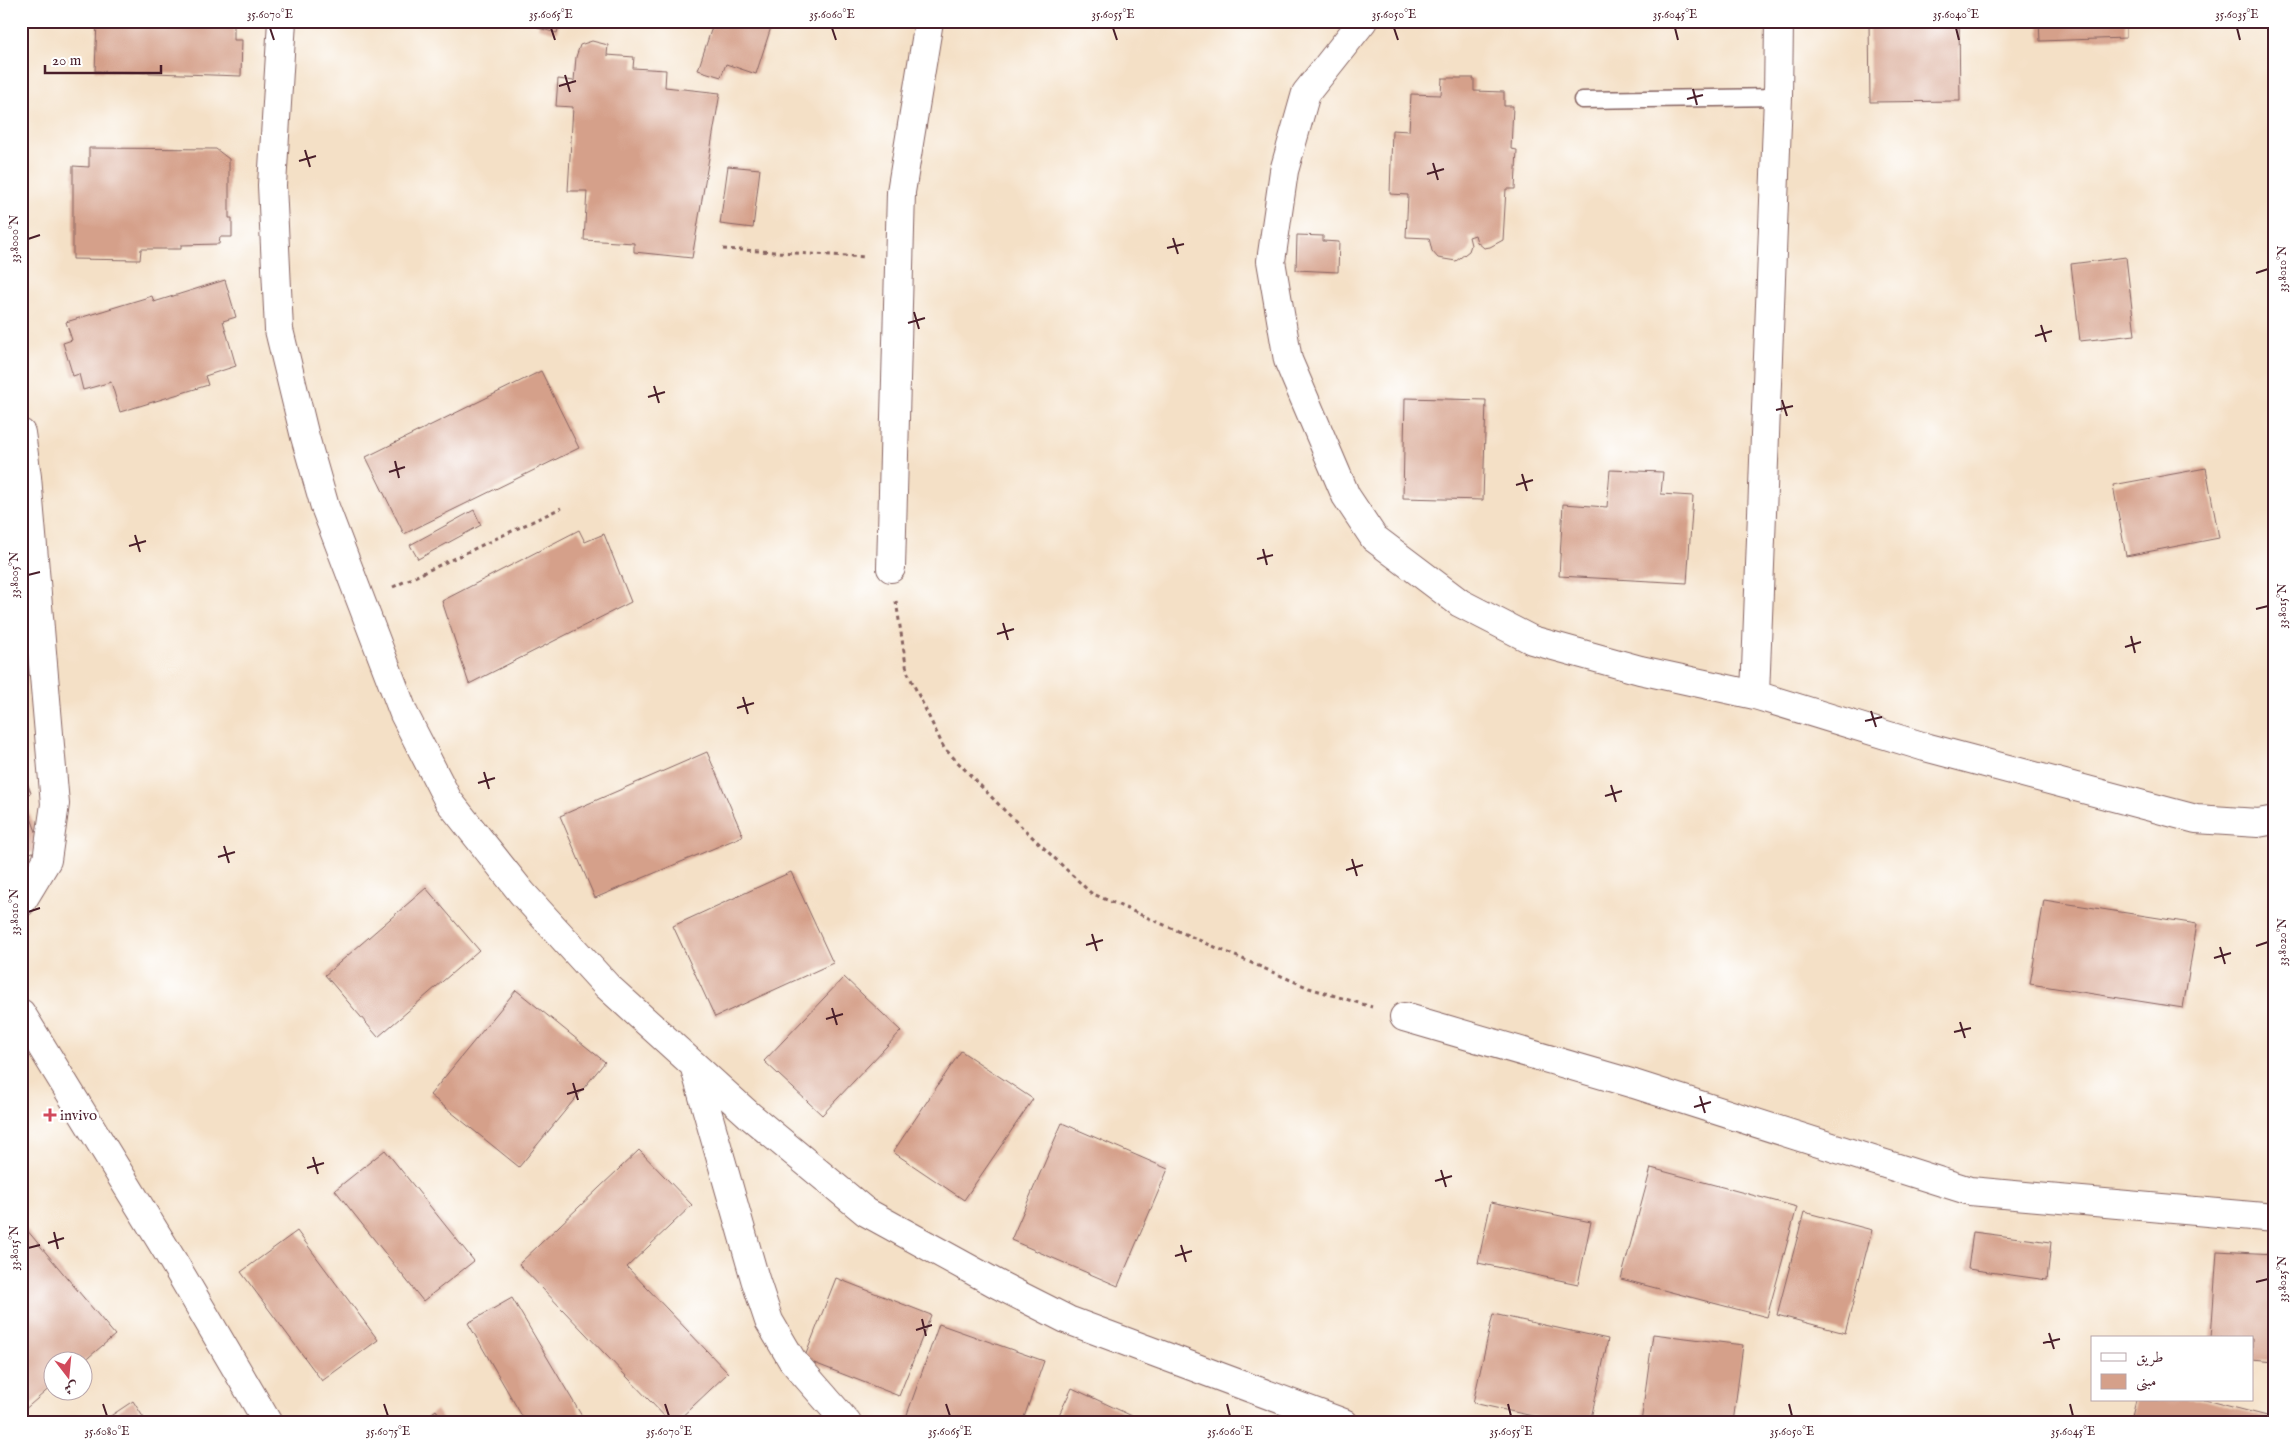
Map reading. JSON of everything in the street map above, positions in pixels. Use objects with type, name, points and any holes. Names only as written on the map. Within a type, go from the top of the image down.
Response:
[{"type":"street","points":[[282,21],[272,185],[279,330],[305,437],[325,507],[404,714],[448,800],[522,893],[607,986],[749,1115],[866,1212],[997,1284],[1068,1320],[1344,1423]]},
{"type":"street","points":[[890,568],[901,192],[929,21]]},
{"type":"street","points":[[1362,21],[1306,94],[1284,170],[1271,261],[1288,360],[1346,496],[1374,538],[1460,603],[1532,640],[1640,670],[1755,695],[1925,747],[2196,819],[2258,823],[2275,820]]},
{"type":"street","points":[[1755,695],[1778,97],[1779,21]]},
{"type":"street","points":[[21,433],[27,477],[54,804],[47,860],[21,903]]},
{"type":"street","points":[[21,1013],[173,1260],[268,1423]]},
{"type":"street","points":[[1404,1017],[1634,1084],[1970,1191],[2275,1218]]},
{"type":"street","points":[[694,1065],[754,1280],[769,1321],[792,1360],[847,1423]]},
{"type":"lane","points":[[1582,100],[1778,97]]},
{"type":"path","points":[[723,249],[900,258]]},
{"type":"path","points":[[361,602],[561,508]]},
{"type":"path","points":[[890,568],[907,671],[944,748],[1004,810],[1091,893],[1309,988],[1404,1017]]},
{"type":"building","points":[[97,21],[234,21],[234,40],[242,40],[241,76],[95,71]]},
{"type":"building","points":[[540,21],[560,21],[557,33],[538,28]]},
{"type":"building","points":[[714,21],[773,21],[756,74],[726,64],[721,77],[698,70]]},
{"type":"building","points":[[1869,21],[1959,21],[1960,101],[1870,102]]},
{"type":"building","points":[[2039,21],[2126,21],[2126,38],[2040,41]]},
{"type":"building","points":[[592,41],[608,45],[607,55],[634,57],[633,68],[666,70],[665,87],[720,93],[692,258],[634,252],[634,243],[584,240],[587,191],[568,191],[573,107],[556,106],[558,79],[574,81],[576,57],[580,45]]},
{"type":"building","points":[[1442,78],[1474,78],[1474,91],[1504,92],[1504,106],[1513,106],[1511,149],[1517,150],[1515,189],[1506,189],[1503,240],[1484,248],[1477,242],[1475,235],[1469,237],[1471,245],[1469,251],[1456,261],[1438,258],[1432,251],[1429,238],[1406,237],[1408,195],[1390,194],[1392,130],[1409,131],[1411,94],[1441,95]]},
{"type":"building","points":[[89,148],[216,149],[229,159],[229,218],[232,218],[232,237],[220,237],[219,244],[181,245],[181,249],[141,249],[140,260],[73,259],[73,166],[89,167]]},
{"type":"building","points":[[728,166],[760,169],[753,228],[720,224]]},
{"type":"building","points":[[1297,235],[1323,236],[1323,241],[1339,242],[1338,272],[1296,270]]},
{"type":"building","points":[[2126,257],[2135,335],[2080,341],[2071,264]]},
{"type":"building","points":[[225,280],[236,317],[223,321],[236,366],[205,376],[208,385],[120,412],[111,382],[83,390],[79,374],[73,376],[63,343],[72,340],[66,322],[152,296],[154,302]]},
{"type":"building","points":[[541,371],[579,448],[404,534],[366,457]]},
{"type":"building","points":[[1405,398],[1486,400],[1483,500],[1403,498]]},
{"type":"building","points":[[2206,468],[2219,538],[2126,556],[2113,485]]},
{"type":"building","points":[[1610,470],[1663,472],[1661,494],[1693,496],[1687,583],[1559,576],[1563,504],[1607,507]]},
{"type":"building","points":[[474,510],[481,525],[418,559],[410,545]]},
{"type":"building","points":[[579,530],[585,542],[604,534],[631,602],[469,684],[442,601]]},
{"type":"building","points":[[707,752],[743,836],[595,898],[560,816]]},
{"type":"building","points":[[21,767],[31,793],[23,796],[42,848],[21,857]]},
{"type":"building","points":[[791,872],[833,963],[715,1017],[673,926]]},
{"type":"building","points":[[426,888],[479,950],[378,1037],[325,975]]},
{"type":"building","points":[[2044,900],[2197,924],[2183,1008],[2030,984]]},
{"type":"building","points":[[844,977],[901,1031],[822,1115],[764,1061]]},
{"type":"building","points":[[516,990],[605,1062],[519,1167],[430,1095]]},
{"type":"building","points":[[961,1051],[1033,1099],[964,1200],[893,1152]]},
{"type":"building","points":[[1062,1123],[1168,1169],[1118,1286],[1011,1240]]},
{"type":"building","points":[[385,1150],[474,1261],[423,1301],[335,1190]]},
{"type":"building","points":[[639,1150],[692,1205],[627,1267],[728,1373],[675,1423],[671,1423],[519,1264]]},
{"type":"building","points":[[1651,1168],[1797,1207],[1767,1317],[1621,1279]]},
{"type":"building","points":[[1491,1202],[1591,1222],[1578,1284],[1478,1263]]},
{"type":"building","points":[[1804,1212],[1872,1230],[1845,1333],[1777,1315]]},
{"type":"building","points":[[21,1223],[115,1335],[92,1354],[92,1352],[42,1352],[42,1395],[23,1411]]},
{"type":"building","points":[[297,1231],[378,1340],[322,1381],[241,1272]]},
{"type":"building","points":[[1973,1232],[2051,1242],[2047,1280],[1968,1269]]},
{"type":"building","points":[[2217,1251],[2275,1254],[2275,1362],[2254,1360],[2254,1336],[2211,1336]]},
{"type":"building","points":[[836,1278],[931,1315],[899,1396],[804,1359]]},
{"type":"building","points":[[512,1298],[586,1423],[526,1423],[468,1323]]},
{"type":"building","points":[[1493,1314],[1608,1339],[1590,1423],[1565,1423],[1473,1403]]},
{"type":"building","points":[[939,1324],[1044,1361],[1022,1423],[904,1423]]},
{"type":"building","points":[[1653,1334],[1743,1345],[1733,1423],[1641,1423]]},
{"type":"building","points":[[1072,1388],[1147,1423],[1055,1423]]},
{"type":"building","points":[[133,1401],[147,1423],[100,1423]]},
{"type":"building","points":[[2135,1402],[2213,1402],[2275,1418],[2275,1423],[2130,1423]]},
{"type":"building","points":[[436,1410],[445,1423],[419,1423]]},
{"type":"place","name":"invivo","points":[[50,1115]]}]
